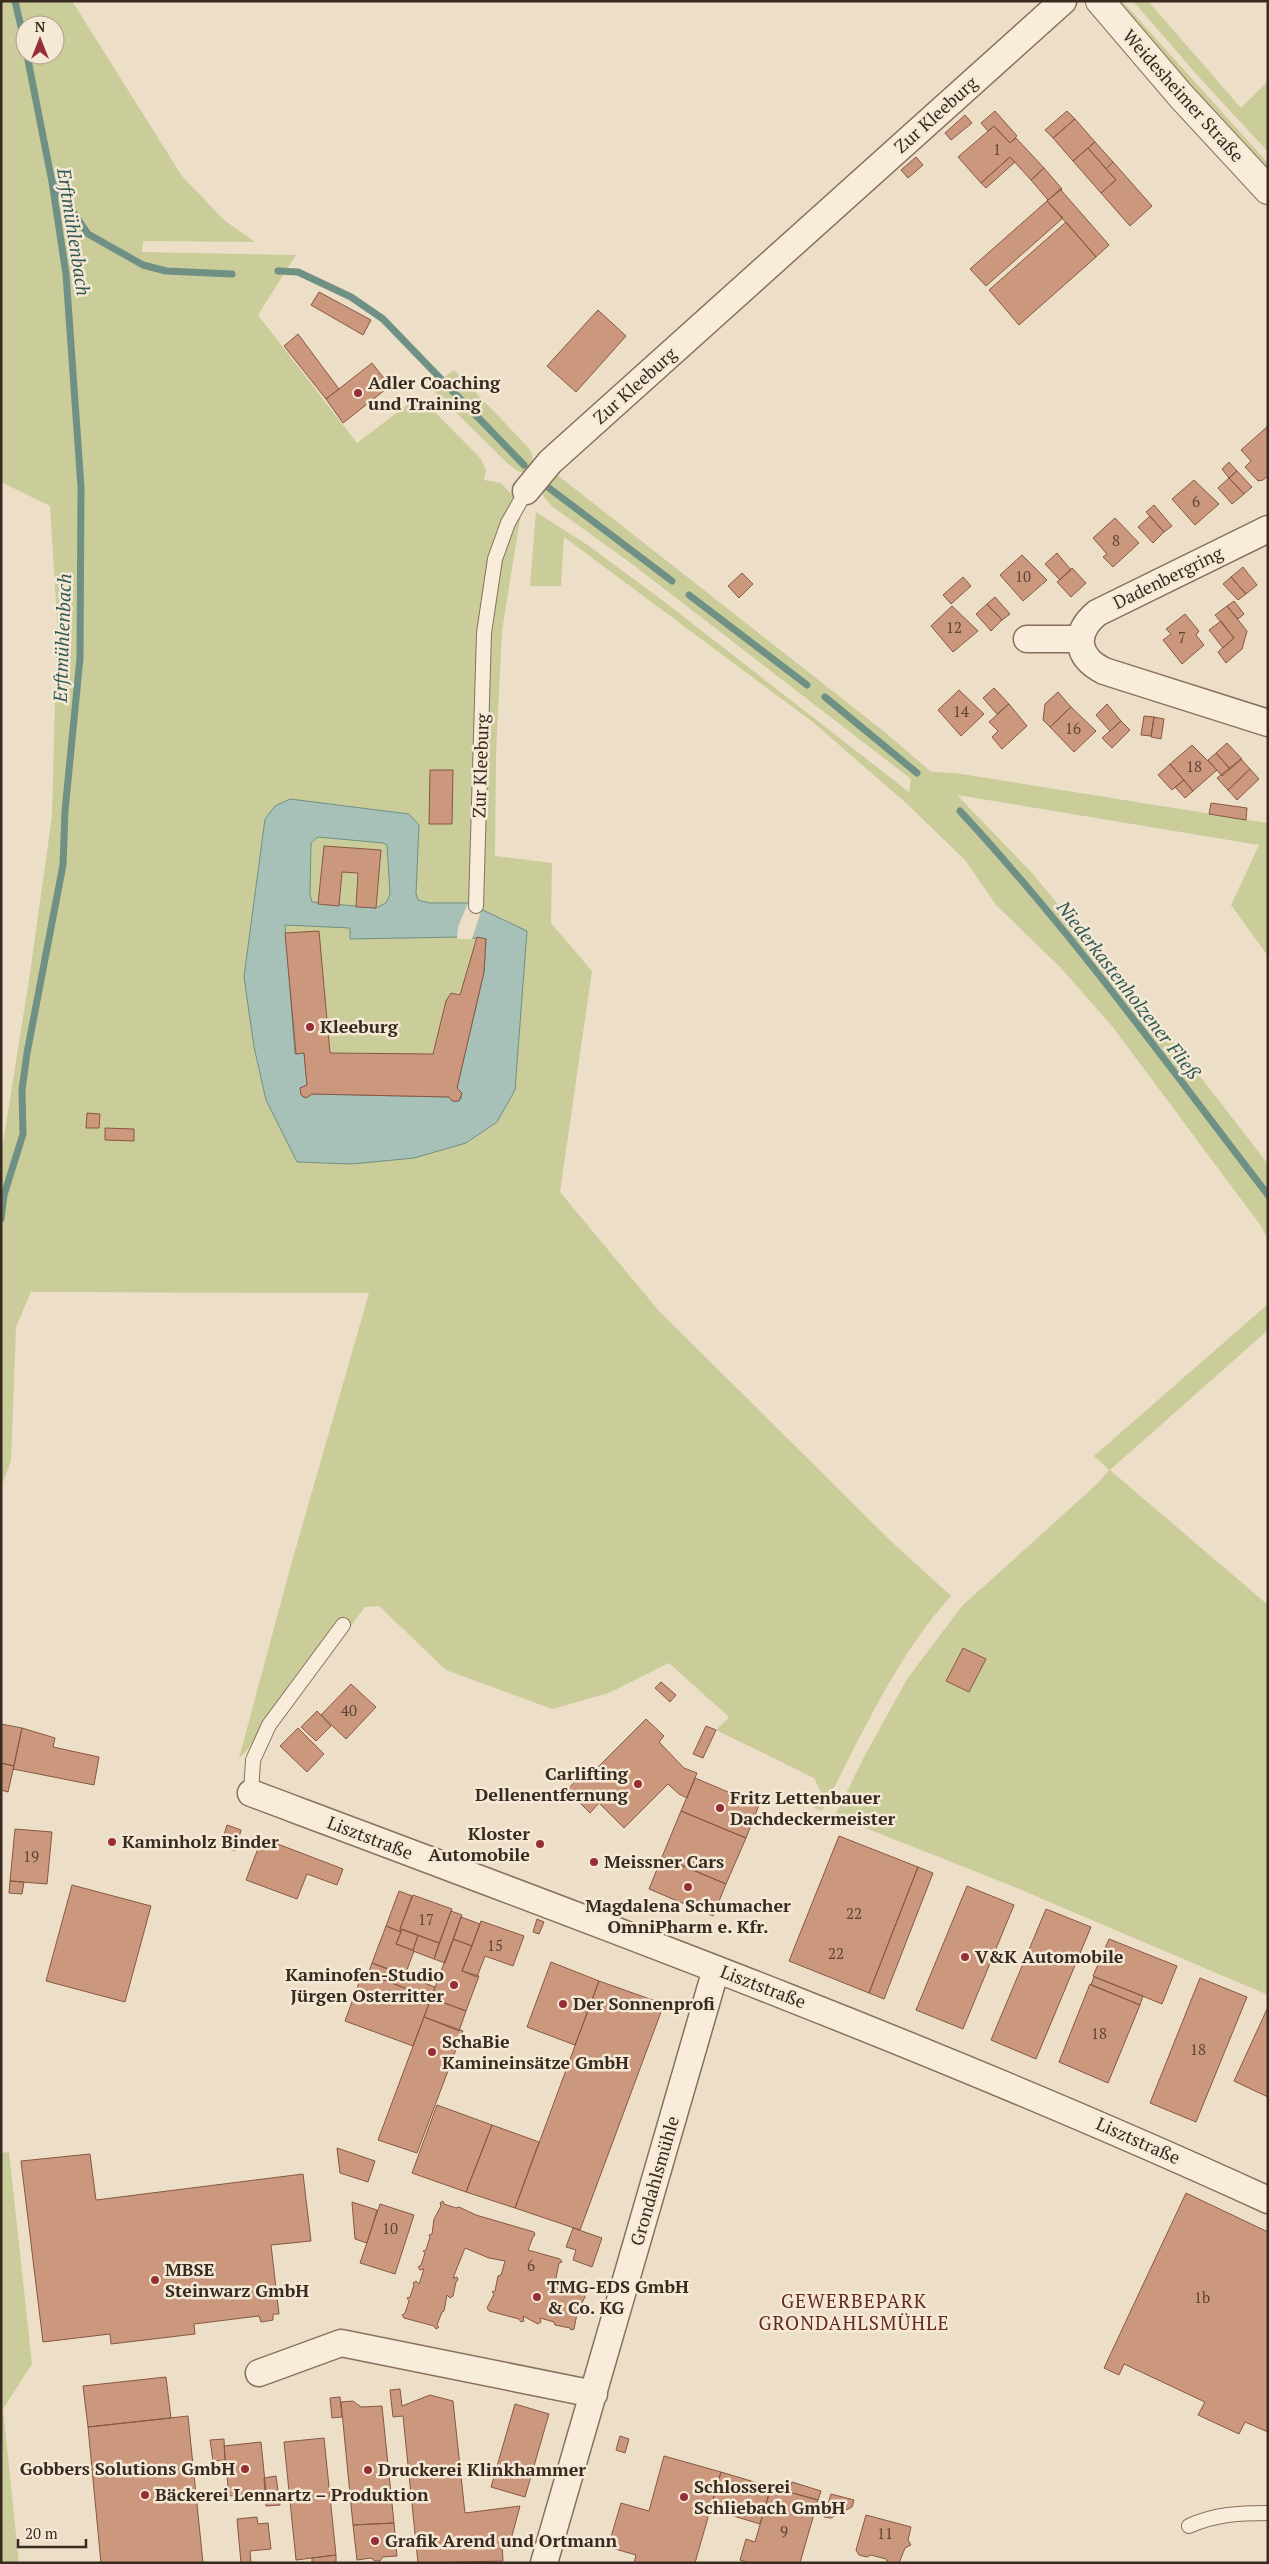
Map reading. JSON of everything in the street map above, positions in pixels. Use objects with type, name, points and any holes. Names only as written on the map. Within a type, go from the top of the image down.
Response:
[{"type":"street","name":"Zur Kleeburg","points":[[526,491],[550,462],[1063,1]]},
{"type":"street","name":"Weidesheimer Straße","points":[[1100,1],[1180,96],[1268,190]]},
{"type":"street","name":"Dadenbergring","points":[[1081,639],[1083,629],[1098,613],[1268,529]]},
{"type":"street","points":[[1027,639],[1081,639],[1084,654],[1089,662],[1104,672],[1268,723]]},
{"type":"street","name":"Lisztstraße","points":[[251,1793],[716,1969],[1089,2120],[1268,2200]]},
{"type":"street","name":"Grondahlsmühle","points":[[544,2563],[716,1969]]},
{"type":"street","points":[[259,2373],[341,2343],[594,2394]]},
{"type":"lane","name":"Zur Kleeburg","points":[[476,906],[484,633],[495,559],[508,524],[526,491]]},
{"type":"lane","points":[[251,1793],[253,1760],[269,1725],[343,1625]]},
{"type":"lane","points":[[1189,2526],[1208,2518],[1234,2514],[1268,2513]]},
{"type":"green space","points":[[1,1],[72,1],[182,176],[224,220],[255,242],[143,241],[142,252],[296,255],[258,315],[357,443],[419,396],[481,459],[486,470],[484,480],[501,483],[514,497],[493,556],[480,618],[483,878],[491,614],[501,560],[509,535],[521,513],[502,631],[496,754],[495,856],[552,863],[551,923],[592,971],[560,1192],[659,1311],[895,1545],[951,1596],[931,1620],[896,1672],[865,1727],[822,1811],[814,1808],[822,1794],[814,1778],[716,1730],[729,1717],[669,1663],[609,1693],[552,1709],[446,1670],[379,1606],[365,1607],[350,1627],[343,1619],[298,1673],[273,1708],[254,1741],[239,1758],[291,1565],[369,1293],[31,1292],[16,1327],[11,1461],[1,1487],[1,1155],[29,980],[52,816],[57,619],[50,506],[1,482]]},
{"type":"green space","points":[[1114,1],[1122,1],[1268,163],[1268,174]]},
{"type":"green space","points":[[1133,1],[1148,1],[1241,108],[1268,81],[1268,152],[1198,76]]},
{"type":"green space","points":[[454,370],[531,451],[534,467],[527,472],[519,472],[507,463],[430,387]]},
{"type":"green space","points":[[551,470],[886,733],[931,772],[955,773],[1268,823],[1268,956],[1231,905],[1259,845],[957,795],[1031,872],[1175,1044],[1268,1164],[1268,1240],[1261,1226],[1112,1026],[1060,967],[996,905],[965,860],[907,804],[814,723],[564,537],[561,586],[530,586],[536,512],[589,546],[666,603],[909,792],[911,779],[636,567],[553,507],[544,497],[541,488]]},
{"type":"green space","points":[[1268,1304],[1268,1330],[1110,1470],[1268,1605],[1268,1995],[1007,1884],[835,1816],[864,1757],[907,1679],[962,1606],[1097,1484],[1109,1470],[1094,1456]]},
{"type":"green space","points":[[9,2152],[32,2364],[3,2409],[19,2563],[1,2563],[1,2153]]},
{"type":"water","points":[[290,799],[409,814],[419,825],[416,893],[418,900],[430,903],[468,903],[527,931],[515,1090],[497,1122],[466,1143],[414,1158],[352,1164],[297,1162],[266,1100],[254,1047],[244,977],[265,819],[275,806]],"holes":[[[318,837],[383,843],[387,845],[390,894],[386,903],[376,908],[312,902],[310,895],[311,843]],[[285,925],[350,928],[350,939],[460,937],[486,939],[484,972],[457,1088],[462,1093],[461,1099],[455,1102],[449,1097],[312,1094],[308,1097],[303,1097],[300,1088],[307,1085],[304,1053],[295,1054]]]},
{"type":"pier","points":[[468,903],[482,908],[472,939],[457,939],[458,927]]},
{"type":"building","points":[[995,111],[1017,136],[1010,143],[994,126],[988,131],[981,123]]},
{"type":"building","points":[[1067,111],[1075,119],[1053,138],[1045,130]]},
{"type":"building","points":[[965,115],[972,123],[951,140],[945,133]]},
{"type":"building","points":[[1075,119],[1095,142],[1073,161],[1053,138]]},
{"type":"building","points":[[994,126],[1010,143],[1016,138],[1044,168],[1031,180],[1010,157],[981,183],[958,157]]},
{"type":"building","points":[[1095,142],[1113,162],[1106,169],[1088,148]]},
{"type":"building","points":[[1088,148],[1116,180],[1101,193],[1073,161]]},
{"type":"building","points":[[916,157],[923,165],[908,178],[901,170]]},
{"type":"building","points":[[1010,157],[1015,162],[986,188],[981,183]]},
{"type":"building","points":[[1113,162],[1152,206],[1130,226],[1101,193],[1116,180],[1106,169]]},
{"type":"building","points":[[1044,168],[1062,189],[1048,200],[1031,180]]},
{"type":"building","points":[[1060,189],[1109,245],[1096,257],[1047,201]]},
{"type":"building","points":[[1047,201],[1063,218],[986,286],[970,269]]},
{"type":"building","points":[[1066,222],[1096,257],[1019,325],[989,290]]},
{"type":"building","points":[[319,292],[371,320],[363,335],[311,305]]},
{"type":"building","points":[[598,310],[626,336],[576,392],[547,366]]},
{"type":"building","points":[[298,334],[339,389],[326,399],[284,346]]},
{"type":"building","points":[[372,363],[390,386],[343,423],[326,399]]},
{"type":"building","points":[[1268,426],[1268,476],[1258,481],[1245,467],[1251,461],[1241,450]]},
{"type":"building","points":[[1229,462],[1237,471],[1229,478],[1222,469]]},
{"type":"building","points":[[1237,471],[1252,487],[1244,494],[1229,478]]},
{"type":"building","points":[[1229,478],[1244,494],[1232,504],[1218,488]]},
{"type":"building","points":[[1194,480],[1219,504],[1195,525],[1172,499]]},
{"type":"building","points":[[1154,505],[1172,526],[1164,532],[1146,512]]},
{"type":"building","points":[[1150,516],[1164,532],[1153,543],[1138,527]]},
{"type":"building","points":[[1115,518],[1139,543],[1113,567],[1103,557],[1107,554],[1093,538]]},
{"type":"building","points":[[1057,553],[1071,570],[1060,580],[1045,564]]},
{"type":"building","points":[[1022,555],[1047,580],[1023,601],[1000,575]]},
{"type":"building","points":[[1243,567],[1257,585],[1246,594],[1231,577]]},
{"type":"building","points":[[1072,568],[1086,583],[1071,597],[1057,582]]},
{"type":"building","points":[[742,573],[753,584],[739,598],[728,586]]},
{"type":"building","points":[[963,577],[971,586],[951,604],[943,595]]},
{"type":"building","points":[[1231,577],[1246,594],[1238,600],[1223,584]]},
{"type":"building","points":[[995,597],[1010,614],[1002,620],[987,604]]},
{"type":"building","points":[[1234,601],[1244,614],[1238,619],[1227,606]]},
{"type":"building","points":[[987,604],[1002,620],[991,631],[976,614]]},
{"type":"building","points":[[952,606],[978,631],[953,652],[931,626]]},
{"type":"building","points":[[1227,606],[1247,631],[1242,649],[1226,663],[1218,652],[1234,638],[1215,615]]},
{"type":"building","points":[[1185,614],[1199,631],[1196,635],[1204,645],[1182,664],[1163,640],[1171,634],[1166,629]]},
{"type":"building","points":[[1221,621],[1234,638],[1223,648],[1209,630]]},
{"type":"building","points":[[994,688],[1009,704],[997,714],[983,698]]},
{"type":"building","points":[[959,690],[984,714],[961,736],[938,710]]},
{"type":"building","points":[[1058,692],[1071,707],[1050,727],[1043,720],[1045,704]]},
{"type":"building","points":[[1009,704],[1027,726],[1002,749],[992,737],[998,731],[989,722]]},
{"type":"building","points":[[1107,704],[1121,721],[1110,731],[1096,715]]},
{"type":"building","points":[[1071,707],[1096,731],[1074,752],[1050,727]]},
{"type":"building","points":[[1144,716],[1154,717],[1151,736],[1141,735]]},
{"type":"building","points":[[1154,717],[1164,719],[1161,739],[1151,737]]},
{"type":"building","points":[[1121,721],[1130,730],[1112,748],[1102,738]]},
{"type":"building","points":[[1227,743],[1242,759],[1230,769],[1216,753]]},
{"type":"building","points":[[1192,745],[1217,770],[1193,791],[1170,764]]},
{"type":"building","points":[[1216,753],[1230,769],[1222,776],[1208,760]]},
{"type":"building","points":[[1241,759],[1250,769],[1228,790],[1217,778]]},
{"type":"building","points":[[1170,764],[1184,780],[1172,790],[1158,775]]},
{"type":"building","points":[[1250,769],[1259,779],[1237,800],[1228,790]]},
{"type":"building","points":[[430,770],[453,770],[452,824],[429,824]]},
{"type":"building","points":[[1184,780],[1193,791],[1185,798],[1175,787]]},
{"type":"building","points":[[1211,803],[1247,808],[1246,820],[1209,814]]},
{"type":"building","points":[[324,846],[381,850],[376,908],[356,907],[358,873],[342,872],[339,906],[318,904]]},
{"type":"building","name":"Kleeburg","points":[[319,931],[330,1053],[433,1054],[446,1001],[451,993],[460,995],[477,937],[486,939],[484,972],[457,1088],[462,1093],[459,1101],[452,1101],[449,1097],[312,1094],[306,1098],[301,1095],[300,1088],[307,1085],[304,1053],[296,1054],[285,933]]},
{"type":"building","points":[[87,1113],[100,1114],[99,1128],[86,1128]]},
{"type":"building","points":[[105,1128],[134,1129],[134,1141],[105,1140]]},
{"type":"building","points":[[963,1648],[986,1659],[969,1692],[946,1681]]},
{"type":"building","points":[[661,1682],[676,1695],[670,1702],[655,1688]]},
{"type":"building","points":[[351,1684],[376,1707],[346,1739],[321,1715]]},
{"type":"building","points":[[317,1711],[331,1726],[316,1741],[301,1727]]},
{"type":"building","points":[[646,1719],[664,1736],[659,1742],[684,1768],[697,1773],[687,1798],[679,1794],[668,1784],[624,1828],[599,1803],[590,1813],[567,1790],[588,1768],[593,1772]]},
{"type":"building","points":[[1,1724],[22,1728],[14,1766],[1,1763]]},
{"type":"building","points":[[706,1726],[716,1730],[703,1758],[693,1754]]},
{"type":"building","points":[[22,1728],[55,1738],[53,1747],[99,1757],[94,1785],[13,1769]]},
{"type":"building","points":[[298,1728],[324,1754],[307,1772],[280,1746]]},
{"type":"building","points":[[1,1763],[14,1766],[8,1792],[1,1790]]},
{"type":"building","name":"Fritz Lettenbauer Dachdeckermeister","points":[[695,1778],[759,1805],[746,1838],[681,1811]]},
{"type":"building","points":[[681,1811],[746,1838],[726,1884],[662,1857]]},
{"type":"building","points":[[227,1825],[241,1830],[235,1851],[221,1845]]},
{"type":"building","points":[[15,1829],[52,1832],[47,1884],[10,1881]]},
{"type":"building","points":[[839,1836],[918,1867],[869,1993],[789,1961]]},
{"type":"building","points":[[262,1838],[343,1869],[337,1885],[307,1874],[297,1899],[246,1880]]},
{"type":"building","points":[[662,1857],[726,1884],[713,1916],[649,1889]]},
{"type":"building","points":[[918,1867],[933,1873],[884,1999],[869,1993]]},
{"type":"building","points":[[10,1881],[24,1882],[22,1894],[9,1893]]},
{"type":"building","points":[[72,1885],[151,1906],[125,2002],[46,1981]]},
{"type":"building","name":"V&K Automobile","points":[[967,1886],[1014,1905],[963,2029],[916,2010]]},
{"type":"building","points":[[399,1891],[412,1896],[400,1929],[401,1932],[386,1926]]},
{"type":"building","points":[[413,1895],[452,1909],[439,1943],[400,1929]]},
{"type":"building","points":[[1046,1909],[1091,1927],[1036,2059],[991,2040]]},
{"type":"building","points":[[451,1911],[462,1915],[445,1963],[434,1959]]},
{"type":"building","points":[[461,1917],[480,1924],[472,1946],[453,1939]]},
{"type":"building","points":[[537,1919],[544,1922],[539,1934],[533,1932]]},
{"type":"building","points":[[481,1921],[524,1936],[513,1966],[485,1956],[477,1977],[462,1971]]},
{"type":"building","points":[[386,1926],[401,1932],[396,1944],[414,1951],[405,1975],[372,1963]]},
{"type":"building","points":[[402,1929],[418,1935],[413,1950],[396,1944]]},
{"type":"building","points":[[418,1935],[439,1943],[434,1959],[413,1951]]},
{"type":"building","points":[[453,1939],[472,1946],[462,1971],[479,1976],[466,2011],[431,1998]]},
{"type":"building","points":[[1109,1939],[1177,1966],[1162,2004],[1093,1976]]},
{"type":"building","name":"Der Sonnenprofi","points":[[551,1962],[599,1981],[575,2045],[527,2027]]},
{"type":"building","points":[[372,1963],[435,1987],[431,1998],[368,1974]]},
{"type":"building","points":[[363,1972],[431,1998],[413,2046],[345,2021]]},
{"type":"building","points":[[1094,1977],[1143,1996],[1140,2005],[1091,1985]]},
{"type":"building","points":[[1200,1978],[1247,1997],[1196,2122],[1150,2103]]},
{"type":"building","points":[[599,1981],[664,2004],[580,2230],[515,2208]]},
{"type":"building","points":[[1090,1984],[1140,2005],[1108,2083],[1059,2062]]},
{"type":"building","points":[[431,1998],[466,2011],[459,2031],[424,2017]]},
{"type":"building","points":[[1268,2007],[1268,2097],[1234,2081]]},
{"type":"building","points":[[424,2017],[463,2031],[417,2153],[378,2140]]},
{"type":"building","points":[[437,2105],[492,2125],[466,2192],[412,2173]]},
{"type":"building","points":[[492,2125],[539,2142],[515,2208],[466,2192]]},
{"type":"building","points":[[337,2148],[375,2161],[368,2182],[340,2173]]},
{"type":"building","name":"MBSE Steinwarz GmbH","points":[[90,2154],[96,2200],[303,2174],[311,2241],[271,2245],[279,2314],[273,2314],[273,2320],[261,2322],[259,2316],[194,2324],[195,2334],[111,2344],[110,2334],[43,2342],[21,2161]]},
{"type":"building","points":[[1186,2193],[1268,2232],[1268,2432],[1245,2422],[1239,2434],[1198,2415],[1205,2402],[1124,2364],[1119,2375],[1104,2368]]},
{"type":"building","points":[[443,2201],[444,2204],[456,2208],[459,2207],[476,2215],[534,2232],[535,2235],[528,2250],[560,2259],[562,2262],[559,2263],[556,2278],[552,2285],[584,2294],[585,2297],[578,2310],[580,2313],[577,2314],[574,2329],[571,2330],[570,2328],[555,2325],[554,2322],[540,2318],[541,2322],[538,2324],[523,2316],[524,2321],[521,2322],[519,2319],[489,2311],[487,2308],[494,2294],[492,2292],[495,2291],[498,2276],[501,2275],[505,2261],[489,2258],[465,2248],[453,2278],[457,2277],[458,2280],[453,2296],[450,2298],[447,2295],[444,2311],[437,2325],[439,2327],[436,2329],[434,2326],[404,2318],[402,2315],[405,2313],[409,2301],[407,2298],[410,2297],[413,2283],[416,2281],[419,2284],[424,2269],[420,2270],[418,2267],[421,2265],[425,2253],[423,2251],[426,2250],[429,2235],[432,2234],[434,2219],[441,2206],[440,2203]]},
{"type":"building","points":[[352,2202],[377,2210],[367,2243],[355,2239]]},
{"type":"building","points":[[380,2204],[414,2215],[395,2274],[360,2263]]},
{"type":"building","points":[[573,2228],[602,2238],[592,2267],[573,2260],[576,2250],[566,2247]]},
{"type":"building","points":[[166,2377],[171,2418],[88,2427],[83,2386]]},
{"type":"building","points":[[400,2389],[402,2406],[430,2395],[453,2401],[465,2513],[520,2506],[510,2543],[502,2543],[503,2561],[418,2563],[403,2416],[393,2417],[390,2390]]},
{"type":"building","points":[[340,2397],[342,2417],[332,2418],[330,2398]]},
{"type":"building","name":"Druckerei Klinkhammer","points":[[353,2401],[361,2407],[382,2406],[394,2523],[353,2525],[341,2402]]},
{"type":"building","points":[[515,2404],[549,2414],[525,2497],[491,2487]]},
{"type":"building","name":"Bäckerei Lennartz – Produktion","points":[[188,2416],[203,2563],[101,2563],[88,2427]]},
{"type":"building","points":[[620,2436],[629,2439],[625,2453],[616,2450]]},
{"type":"building","points":[[324,2438],[336,2555],[296,2560],[284,2442]]},
{"type":"building","points":[[224,2439],[225,2460],[213,2461],[210,2440]]},
{"type":"building","name":"Gobbers Solutions GmbH","points":[[261,2442],[266,2492],[229,2496],[224,2446]]},
{"type":"building","points":[[664,2456],[721,2472],[695,2563],[634,2563],[636,2555],[608,2547],[621,2503],[649,2511]]},
{"type":"building","points":[[721,2472],[771,2487],[760,2524],[710,2509]]},
{"type":"building","points":[[276,2476],[280,2505],[266,2506],[264,2478]]},
{"type":"building","points":[[792,2482],[821,2491],[818,2500],[789,2492]]},
{"type":"building","points":[[771,2487],[818,2500],[800,2563],[749,2563],[740,2560],[746,2539],[755,2542]]},
{"type":"building","points":[[831,2494],[854,2500],[852,2507],[831,2518],[824,2517]]},
{"type":"building","points":[[866,2515],[911,2527],[908,2540],[911,2545],[905,2548],[899,2563],[888,2563],[886,2559],[871,2555],[867,2557],[859,2555],[856,2550]]},
{"type":"building","points":[[257,2517],[258,2524],[268,2523],[271,2549],[250,2551],[251,2563],[241,2563],[237,2519]]},
{"type":"building","name":"Grafik Arend und Ortmann","points":[[394,2523],[397,2556],[383,2557],[380,2561],[375,2561],[371,2558],[357,2560],[353,2525]]},
{"type":"building","points":[[336,2555],[336,2563],[312,2563],[312,2558]]},
{"type":"waterway","name":"Erftmühlenbach","points":[[15,1],[18,15]]},
{"type":"waterway","name":"Erftmühlenbach","points":[[1,1219],[4,1195],[23,1134],[22,1090],[27,1053],[63,865],[65,811],[80,658],[81,487],[66,274],[52,182],[29,65]]},
{"type":"waterway","name":"Niederkastenholzener Fließ","points":[[53,183],[88,234],[143,265],[166,271],[232,274]]},
{"type":"waterway","name":"Niederkastenholzener Fließ","points":[[278,271],[298,272],[351,297],[383,319],[524,465]]},
{"type":"waterway","name":"Niederkastenholzener Fließ","points":[[545,485],[672,581]]},
{"type":"waterway","name":"Niederkastenholzener Fließ","points":[[689,595],[807,685]]},
{"type":"waterway","name":"Niederkastenholzener Fließ","points":[[825,697],[917,773]]},
{"type":"waterway","name":"Niederkastenholzener Fließ","points":[[960,811],[1041,903],[1080,951],[1268,1195]]},
{"type":"place","name":"Adler Coaching und Training","points":[[358,393]]},
{"type":"place","name":"Kleeburg","points":[[310,1027]]},
{"type":"place","name":"Carlifting Dellenentfernung","points":[[638,1784]]},
{"type":"place","name":"Fritz Lettenbauer Dachdeckermeister","points":[[720,1808]]},
{"type":"place","name":"Kaminholz Binder","points":[[112,1842]]},
{"type":"place","name":"Kloster Automobile","points":[[540,1844]]},
{"type":"place","name":"Meissner Cars","points":[[594,1862]]},
{"type":"place","name":"Magdalena Schumacher OmniPharm e. Kfr.","points":[[688,1887]]},
{"type":"place","name":"V&K Automobile","points":[[965,1957]]},
{"type":"place","name":"Kaminofen-Studio Jürgen Osterritter","points":[[454,1985]]},
{"type":"place","name":"Der Sonnenprofi","points":[[563,2004]]},
{"type":"place","name":"SchaBie Kamineinsätze GmbH","points":[[432,2052]]},
{"type":"place","name":"MBSE Steinwarz GmbH","points":[[155,2280]]},
{"type":"place","name":"TMG-EDS GmbH & Co. KG","points":[[537,2297]]},
{"type":"place","name":"Gobbers Solutions GmbH","points":[[245,2469]]},
{"type":"place","name":"Druckerei Klinkhammer","points":[[368,2470]]},
{"type":"place","name":"Bäckerei Lennartz – Produktion","points":[[145,2495]]},
{"type":"place","name":"Schlosserei Schliebach GmbH","points":[[684,2497]]},
{"type":"place","name":"Grafik Arend und Ortmann","points":[[375,2541]]},
{"type":"district","name":"GEWERBEPARK GRONDAHLSMÜHLE","points":[[854,2312]]}]
